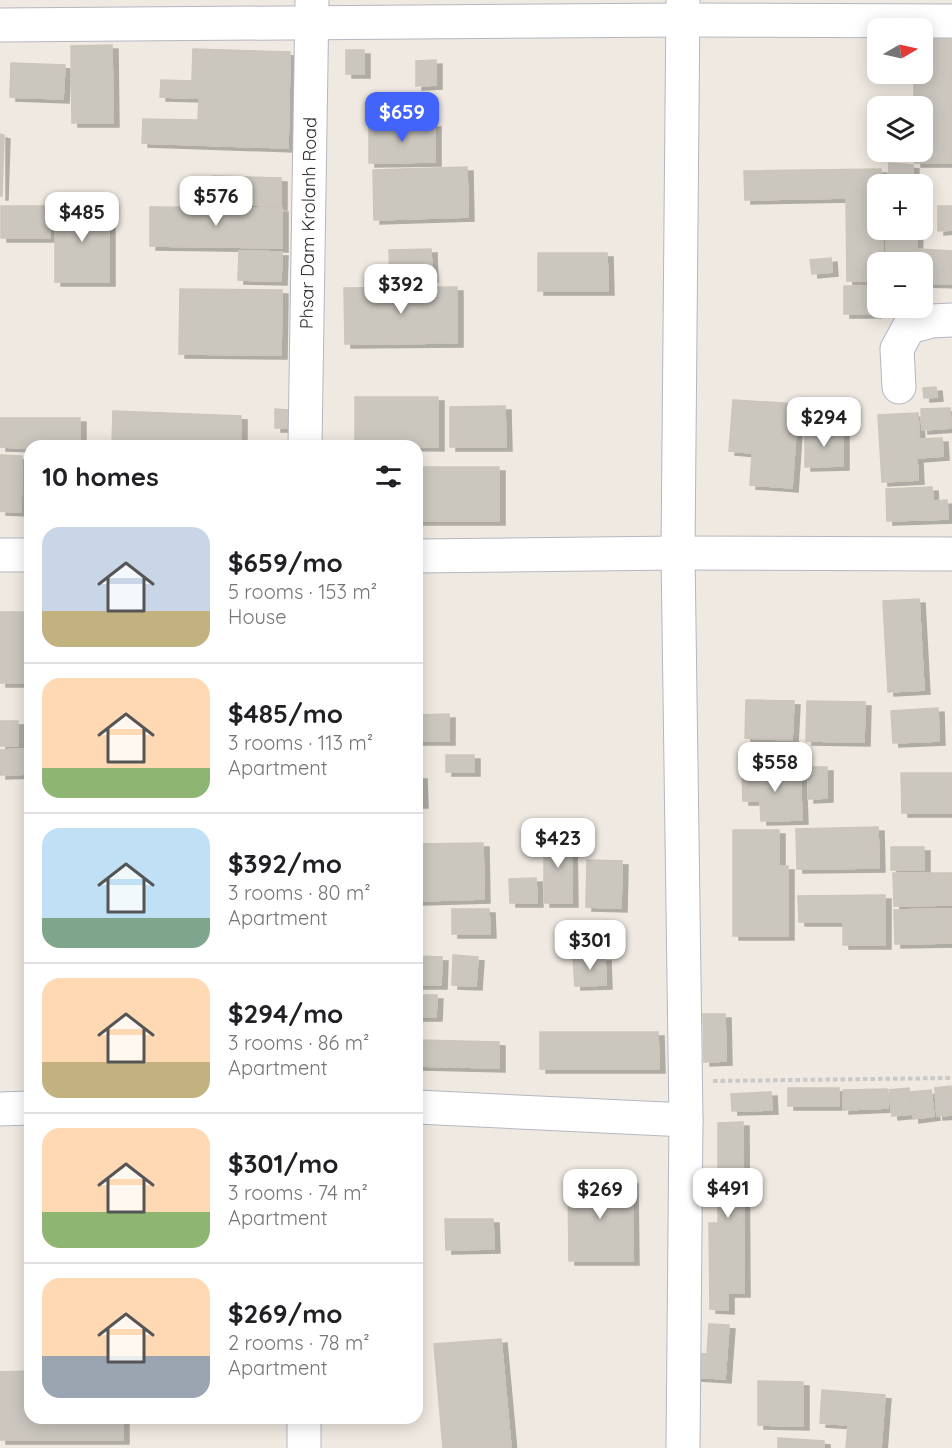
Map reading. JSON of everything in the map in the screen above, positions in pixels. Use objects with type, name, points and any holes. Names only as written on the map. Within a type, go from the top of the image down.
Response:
[{"type":"street","points":[[683,10],[678,553],[686,1120],[683,1448]]},
{"type":"street","points":[[0,25],[312,12],[683,10],[952,21]]},
{"type":"street","name":"Phsar Dam Krolanh Road","points":[[305,440],[312,12]]},
{"type":"street","points":[[899,387],[897,349],[909,327],[932,321],[952,320]]},
{"type":"street","points":[[423,556],[678,553],[952,554]]},
{"type":"street","points":[[0,555],[24,555]]},
{"type":"street","points":[[423,1107],[686,1120]]},
{"type":"street","points":[[0,1109],[24,1108]]},
{"type":"street","points":[[304,1424],[304,1448]]},
{"type":"path","points":[[685,1082],[952,1078]]},
{"type":"building","points":[[933,39],[952,39],[952,163],[915,163],[933,162],[933,96],[914,96],[914,84],[933,84]]},
{"type":"building","points":[[112,45],[113,123],[72,123],[71,46]]},
{"type":"building","points":[[193,49],[290,52],[288,148],[142,143],[143,119],[198,120],[199,98],[160,97],[161,80],[192,81]]},
{"type":"building","points":[[346,50],[364,50],[364,74],[346,74]]},
{"type":"building","points":[[436,60],[436,85],[416,86],[416,61]]},
{"type":"building","points":[[11,63],[65,65],[63,99],[10,97]]},
{"type":"building","points":[[435,123],[435,162],[369,163],[369,124]]},
{"type":"building","points":[[0,134],[4,135],[2,196],[0,196]]},
{"type":"building","points":[[889,163],[913,165],[913,174],[888,174]]},
{"type":"building","points":[[467,167],[468,217],[374,220],[373,170]]},
{"type":"building","points":[[881,169],[881,174],[867,174],[867,240],[882,240],[883,252],[867,252],[867,281],[847,281],[846,198],[745,200],[744,171]]},
{"type":"building","points":[[213,176],[281,178],[281,206],[212,204]]},
{"type":"building","points":[[55,204],[109,204],[109,282],[55,282]]},
{"type":"building","points":[[1,206],[50,206],[50,238],[1,238]]},
{"type":"building","points":[[938,206],[952,206],[952,230],[938,231]]},
{"type":"building","points":[[150,207],[282,208],[282,248],[150,246]]},
{"type":"building","points":[[887,240],[917,240],[916,252],[886,252]]},
{"type":"building","points":[[431,249],[432,278],[390,279],[389,250]]},
{"type":"building","points":[[918,249],[952,251],[952,284],[933,283],[933,252],[918,252]]},
{"type":"building","points":[[239,251],[282,252],[281,281],[238,280]]},
{"type":"building","points":[[538,253],[607,253],[608,291],[538,291]]},
{"type":"building","points":[[831,258],[832,272],[812,274],[810,260]]},
{"type":"building","points":[[844,286],[867,286],[867,314],[844,314]]},
{"type":"building","points":[[457,287],[457,343],[345,344],[344,288]]},
{"type":"building","points":[[180,289],[282,290],[281,355],[179,354]]},
{"type":"building","points":[[936,387],[937,397],[924,398],[923,388]]},
{"type":"building","points":[[355,397],[438,397],[438,447],[423,447],[423,440],[355,440]]},
{"type":"building","points":[[733,400],[798,404],[792,488],[750,485],[752,453],[729,451]]},
{"type":"building","points":[[505,406],[506,447],[450,447],[450,407]]},
{"type":"building","points":[[950,408],[951,428],[922,430],[921,409]]},
{"type":"building","points":[[275,409],[288,410],[287,428],[275,428]]},
{"type":"building","points":[[113,411],[241,416],[241,440],[112,440]]},
{"type":"building","points":[[918,413],[919,439],[942,438],[943,456],[917,458],[918,480],[882,482],[878,415]]},
{"type":"building","points":[[0,418],[80,418],[80,440],[24,440],[24,448],[0,447]]},
{"type":"building","points":[[805,430],[843,430],[843,466],[805,467]]},
{"type":"building","points":[[0,455],[22,456],[21,512],[0,511]]},
{"type":"building","points":[[423,467],[499,467],[499,521],[423,521]]},
{"type":"building","points":[[932,487],[933,501],[947,500],[948,519],[887,521],[886,489]]},
{"type":"building","points":[[919,599],[924,690],[888,692],[883,601]]},
{"type":"building","points":[[0,612],[24,612],[24,683],[0,683]]},
{"type":"building","points":[[746,700],[794,701],[792,740],[745,738]]},
{"type":"building","points":[[807,701],[865,702],[864,742],[806,741]]},
{"type":"building","points":[[938,708],[939,741],[893,743],[891,711]]},
{"type":"building","points":[[449,714],[449,741],[423,741],[423,715]]},
{"type":"building","points":[[0,721],[18,721],[18,746],[0,746]]},
{"type":"building","points":[[24,749],[24,774],[0,775],[0,750]]},
{"type":"building","points":[[446,755],[474,755],[474,772],[446,772]]},
{"type":"building","points":[[808,767],[827,767],[827,798],[808,799]]},
{"type":"building","points":[[800,768],[802,820],[761,821],[760,801],[743,801],[742,771]]},
{"type":"building","points":[[901,773],[952,773],[952,813],[902,813]]},
{"type":"building","points":[[878,827],[879,868],[797,869],[796,829]]},
{"type":"building","points":[[733,830],[779,830],[779,866],[788,866],[788,936],[733,936]]},
{"type":"building","points":[[544,834],[571,834],[572,903],[544,903]]},
{"type":"building","points":[[483,843],[484,899],[423,901],[423,844]]},
{"type":"building","points":[[891,847],[924,847],[924,870],[891,870]]},
{"type":"building","points":[[587,860],[622,861],[621,908],[586,907]]},
{"type":"building","points":[[893,873],[952,873],[952,905],[894,906]]},
{"type":"building","points":[[536,878],[537,903],[510,903],[509,879]]},
{"type":"building","points":[[885,895],[885,945],[843,945],[843,922],[799,922],[798,896]]},
{"type":"building","points":[[452,909],[489,909],[490,934],[452,934]]},
{"type":"building","points":[[952,909],[952,943],[895,944],[894,910]]},
{"type":"building","points":[[453,955],[478,957],[476,986],[452,985]]},
{"type":"building","points":[[423,956],[442,957],[441,985],[423,985]]},
{"type":"building","points":[[605,957],[606,985],[575,986],[573,958]]},
{"type":"building","points":[[423,995],[437,995],[436,1017],[423,1017]]},
{"type":"building","points":[[703,1014],[725,1014],[726,1061],[704,1062]]},
{"type":"building","points":[[540,1032],[658,1032],[659,1069],[540,1069]]},
{"type":"building","points":[[423,1040],[499,1042],[499,1068],[423,1066]]},
{"type":"building","points":[[951,1086],[952,1115],[937,1116],[935,1088]]},
{"type":"building","points":[[788,1088],[839,1088],[839,1106],[788,1106]]},
{"type":"building","points":[[909,1088],[912,1114],[892,1116],[889,1090]]},
{"type":"building","points":[[887,1089],[888,1108],[843,1110],[843,1090]]},
{"type":"building","points":[[931,1090],[934,1116],[913,1119],[911,1092]]},
{"type":"building","points":[[771,1092],[772,1110],[732,1111],[731,1094]]},
{"type":"building","points":[[743,1122],[744,1293],[728,1293],[728,1310],[710,1309],[709,1223],[718,1223],[718,1123]]},
{"type":"building","points":[[568,1180],[632,1180],[633,1261],[569,1261]]},
{"type":"building","points":[[445,1219],[493,1219],[494,1249],[446,1250]]},
{"type":"building","points":[[709,1324],[729,1325],[725,1379],[694,1377],[696,1353],[707,1354]]},
{"type":"building","points":[[501,1339],[511,1448],[443,1448],[434,1344]]},
{"type":"building","points":[[24,1371],[24,1424],[123,1424],[123,1440],[0,1440],[0,1372]]},
{"type":"building","points":[[758,1381],[803,1382],[803,1426],[758,1425]]},
{"type":"building","points":[[822,1390],[885,1395],[881,1448],[846,1448],[848,1425],[820,1423]]},
{"type":"building","points":[[778,1438],[824,1441],[824,1448],[778,1448]]}]
